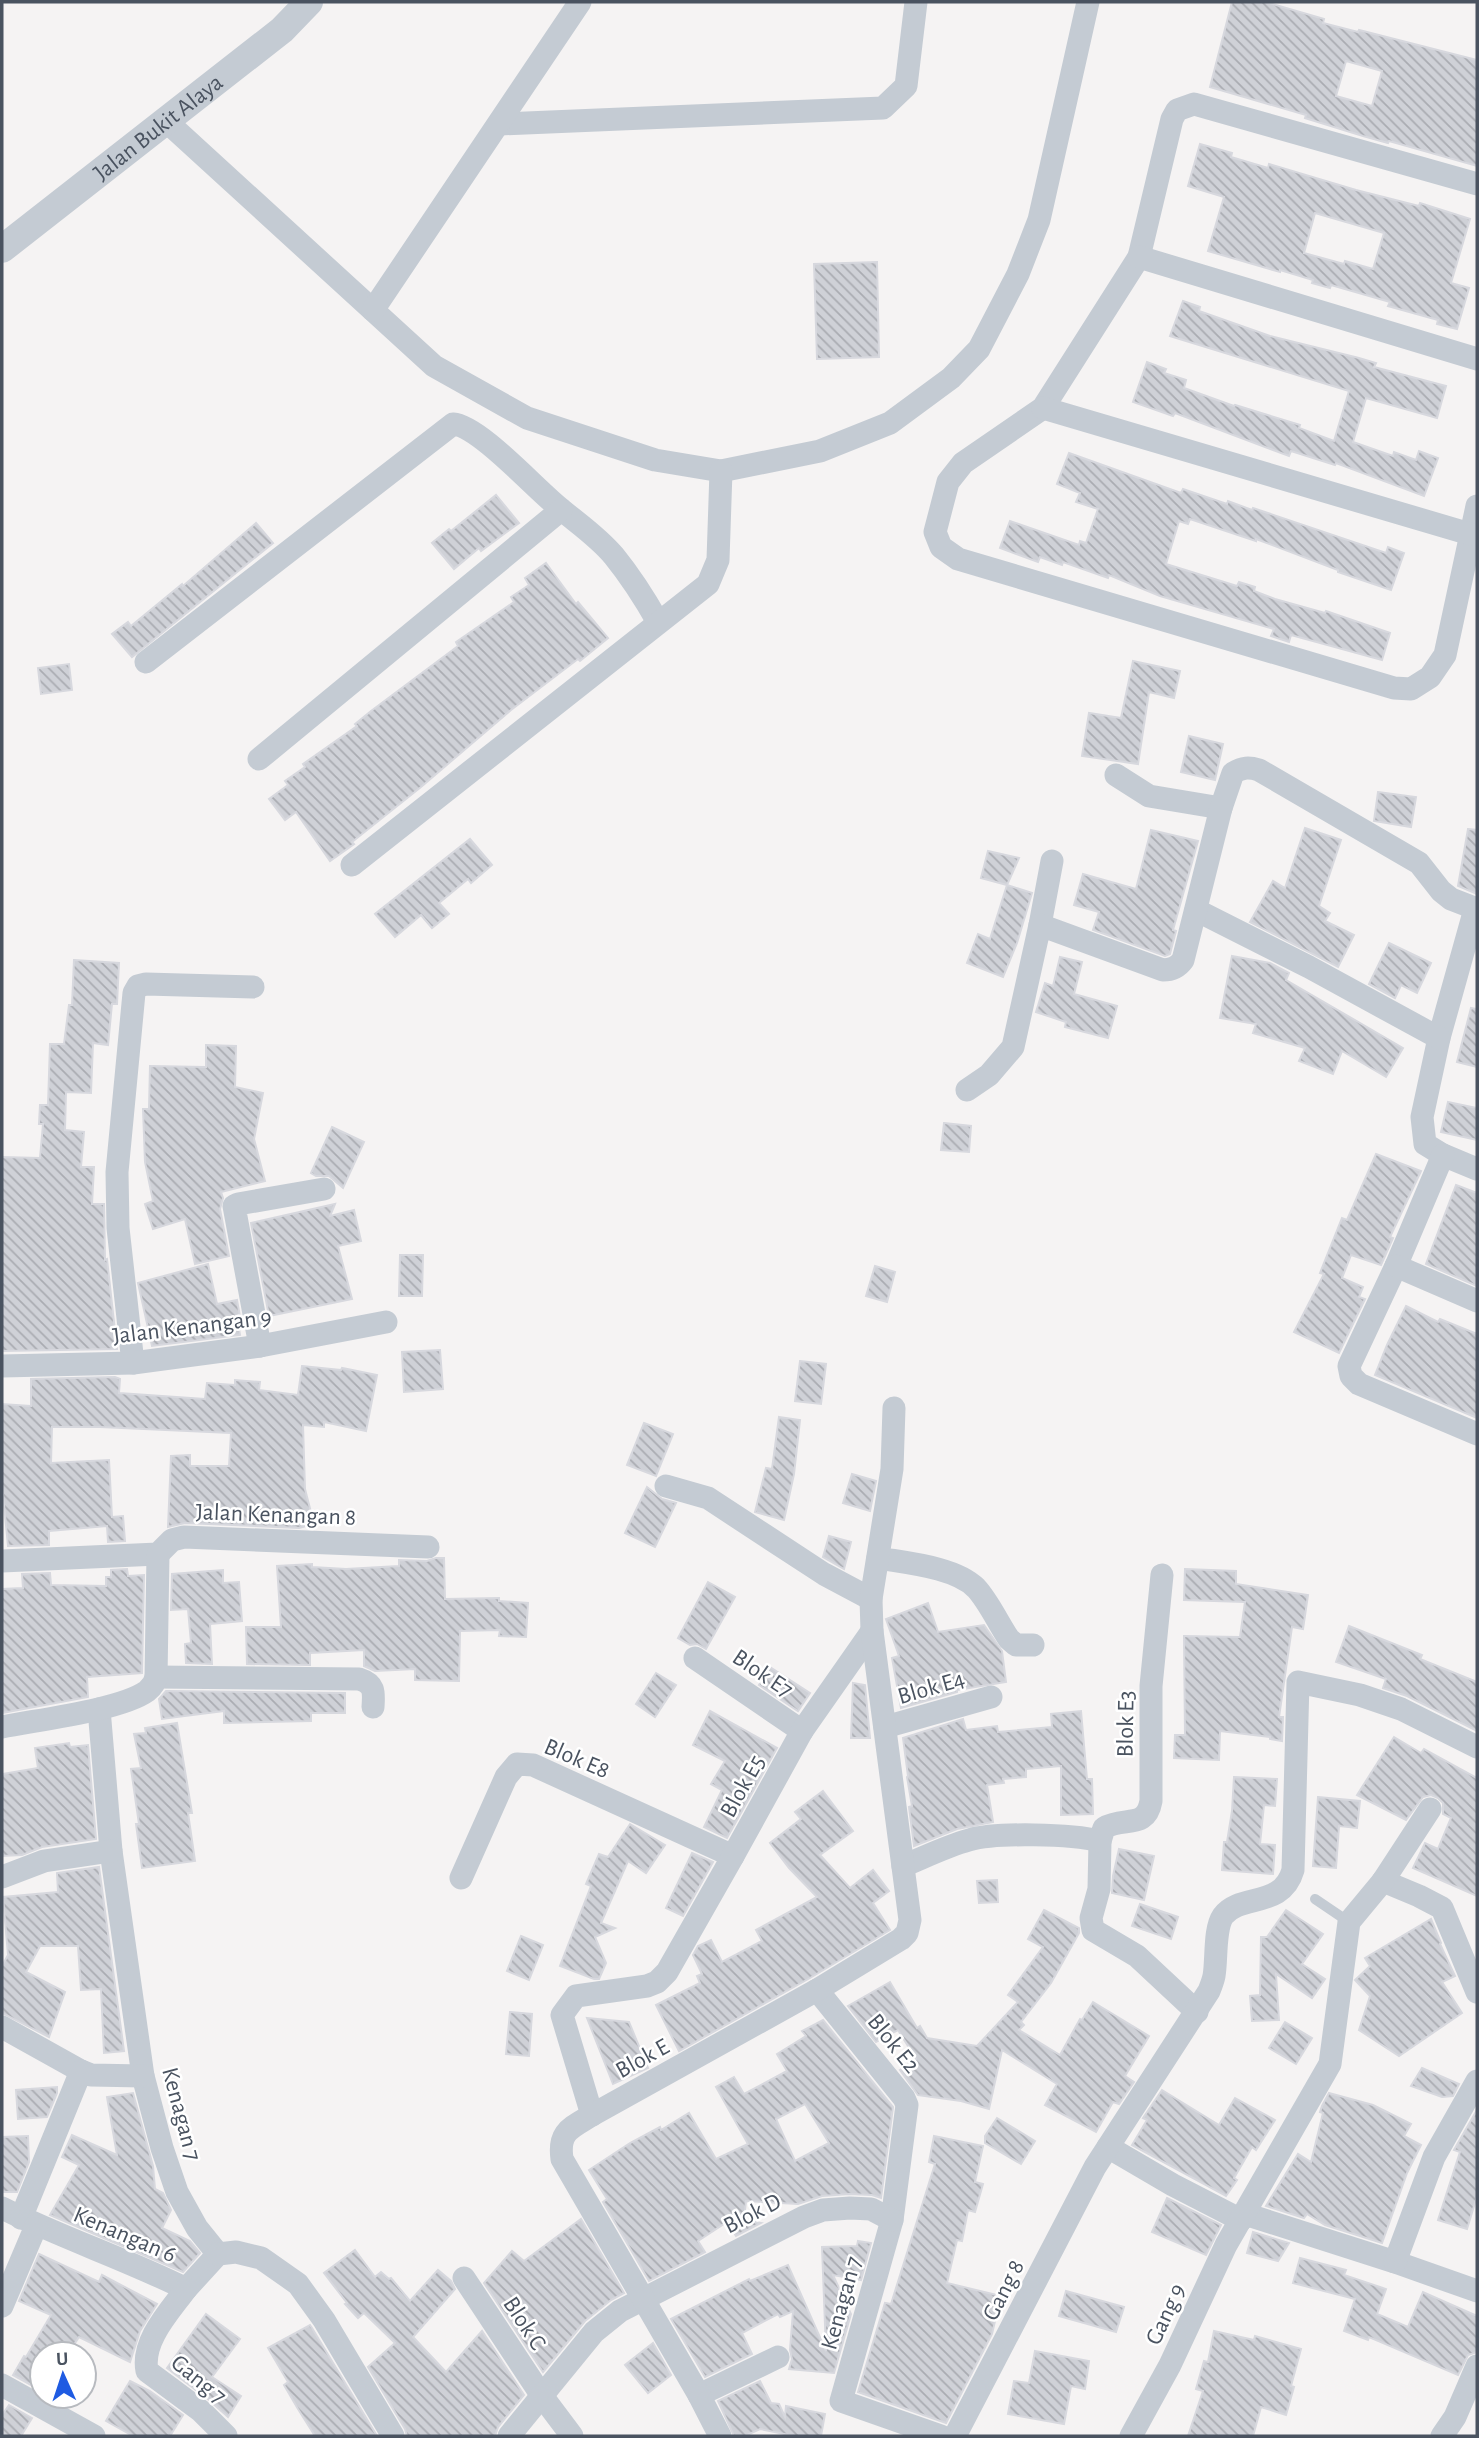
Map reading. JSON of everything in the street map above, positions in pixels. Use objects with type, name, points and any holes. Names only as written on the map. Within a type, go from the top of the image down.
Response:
[{"type":"street","name":"Jalan Bukit Alaya","points":[[2,249],[282,30],[309,2]]},
{"type":"street","points":[[373,310],[580,2]]},
{"type":"street","points":[[500,124],[883,107],[906,86],[916,2]]},
{"type":"street","points":[[166,121],[434,366],[527,418],[655,460],[721,471],[820,451],[890,423],[951,378],[979,349],[1018,274],[1039,220],[1088,2]]},
{"type":"street","points":[[1477,184],[1194,104],[1177,110],[1172,119],[1139,257],[1043,408],[963,463],[948,482],[935,532],[941,547],[958,559],[1394,688],[1411,689],[1430,677],[1445,655],[1477,506]]},
{"type":"street","points":[[1139,257],[1477,359]]},
{"type":"street","points":[[1043,408],[1470,534]]},
{"type":"street","points":[[146,662],[453,424],[470,430],[514,465],[561,510],[597,536],[635,581],[658,622]]},
{"type":"street","points":[[352,865],[708,584],[718,560],[721,471]]},
{"type":"street","points":[[259,759],[561,510]]},
{"type":"street","points":[[1040,925],[1163,970],[1180,965],[1233,772],[1247,767],[1259,770],[1419,863],[1441,891],[1451,899],[1476,909],[1439,1038],[1422,1117],[1422,1132],[1425,1144],[1443,1155],[1477,1169]]},
{"type":"street","points":[[1116,775],[1149,796],[1221,808]]},
{"type":"street","points":[[967,1090],[989,1074],[1013,1047],[1052,861]]},
{"type":"street","points":[[1196,910],[1310,967],[1439,1038]]},
{"type":"street","points":[[133,1363],[118,1228],[117,1172],[134,993],[138,986],[146,984],[253,987]]},
{"type":"street","points":[[1443,1155],[1396,1266],[1353,1352],[1349,1366],[1351,1376],[1372,1391],[1477,1434]]},
{"type":"street","points":[[260,1346],[234,1206],[324,1189]]},
{"type":"street","points":[[1396,1266],[1477,1301]]},
{"type":"street","name":"Jalan Kenangan 9","points":[[2,1366],[133,1363],[260,1346],[386,1322]]},
{"type":"street","points":[[894,1408],[892,1469],[871,1599],[872,1631],[903,1866],[970,1839],[1027,1836],[1100,1841],[1099,1889],[1091,1918],[1093,1930],[1137,1956],[1197,2012]]},
{"type":"street","points":[[666,1486],[708,1498],[824,1574],[871,1599]]},
{"type":"street","name":"Jalan Kenangan 8","points":[[2,1561],[158,1554],[172,1540],[184,1537],[428,1547]]},
{"type":"street","points":[[2,1727],[99,1709],[138,1696],[154,1685],[158,1554]]},
{"type":"street","points":[[878,1558],[925,1566],[963,1578],[977,1589],[1009,1639],[1016,1644],[1033,1645]]},
{"type":"street","name":"Blok E3","points":[[1100,1841],[1104,1828],[1111,1824],[1138,1820],[1149,1810],[1151,1686],[1162,1574]]},
{"type":"street","name":"Blok E5","points":[[592,2115],[562,2015],[576,1996],[647,1986],[657,1982],[667,1972],[802,1731],[872,1631]]},
{"type":"street","name":"Blok E7","points":[[695,1658],[802,1731]]},
{"type":"street","points":[[156,1677],[359,1679],[368,1682],[374,1689],[373,1707]]},
{"type":"street","name":"Gang 8","points":[[955,2436],[1095,2167],[1197,2012],[1214,1977],[1219,1926],[1223,1915],[1277,1893],[1290,1879],[1293,1870],[1298,1682],[1360,1695],[1401,1709],[1477,1747]]},
{"type":"street","name":"Blok E4","points":[[885,1727],[991,1697]]},
{"type":"street","name":"Kenagan 7","points":[[99,1709],[111,1851],[143,2076],[177,2192],[197,2228],[218,2254]]},
{"type":"street","name":"Blok E8","points":[[461,1878],[506,1777],[517,1764],[533,1765],[733,1856]]},
{"type":"street","points":[[1349,1922],[1383,1881],[1430,1809]]},
{"type":"street","points":[[2,1877],[44,1861],[111,1851]]},
{"type":"street","name":"Blok E","points":[[720,2436],[562,2159],[560,2144],[566,2132],[592,2115],[817,1990],[901,1939],[907,1933],[910,1920],[903,1866]]},
{"type":"street","points":[[1383,1881],[1442,1908],[1477,1992]]},
{"type":"street","name":"Gang 9","points":[[1131,2436],[1170,2365],[1226,2245],[1330,2064],[1349,1922]]},
{"type":"street","name":"Blok E2","points":[[817,1990],[907,2105],[892,2220]]},
{"type":"street","points":[[2,2027],[81,2071],[91,2074],[143,2076]]},
{"type":"street","points":[[2,2306],[20,2217],[81,2071]]},
{"type":"street","points":[[1395,2262],[1434,2157],[1477,2081]]},
{"type":"street","points":[[1108,2147],[1173,2185],[1243,2217],[1395,2262],[1477,2291]]},
{"type":"street","name":"Blok D","points":[[642,2298],[795,2221],[823,2210],[871,2209],[892,2220]]},
{"type":"street","name":"Kenangan 6","points":[[20,2217],[142,2267],[187,2289],[218,2254]]},
{"type":"street","name":"Kenagan 7","points":[[892,2220],[841,2401],[941,2436]]},
{"type":"street","points":[[218,2254],[236,2252],[261,2258],[298,2284],[324,2320],[393,2436]]},
{"type":"street","name":"Blok C","points":[[464,2278],[542,2396],[572,2436]]},
{"type":"street","name":"Gang 7","points":[[187,2289],[148,2347],[145,2361],[147,2371],[201,2411],[226,2436]]},
{"type":"street","points":[[509,2436],[594,2332],[620,2311],[642,2298]]},
{"type":"street","points":[[699,2395],[778,2357]]},
{"type":"street","points":[[1441,2436],[1455,2417],[1477,2366]]},
{"type":"street","points":[[2,2385],[94,2436]]},
{"type":"lane","points":[[1315,1899],[1349,1922]]},
{"type":"building","points":[[1232,2],[1266,2],[1324,19],[1323,23],[1477,60],[1477,166],[1363,136],[1305,118],[1306,115],[1210,87]],"holes":[[[1346,61],[1382,71],[1372,106],[1336,96]]]},
{"type":"building","points":[[1200,144],[1232,153],[1231,157],[1268,168],[1269,164],[1356,190],[1419,206],[1420,203],[1470,219],[1451,283],[1469,288],[1457,329],[1437,324],[1438,320],[1388,306],[1390,302],[1331,285],[1330,288],[1312,283],[1313,280],[1208,251],[1224,197],[1188,186]],"holes":[[[1315,213],[1384,233],[1373,269],[1304,253]]]},
{"type":"building","points":[[877,262],[879,357],[817,359],[814,264]]},
{"type":"building","points":[[1183,301],[1200,307],[1199,311],[1270,336],[1359,358],[1376,363],[1374,367],[1446,386],[1437,418],[1366,398],[1353,442],[1393,456],[1394,452],[1416,460],[1419,451],[1438,458],[1424,496],[1336,463],[1335,465],[1291,451],[1289,456],[1175,413],[1173,416],[1133,402],[1147,362],[1166,369],[1164,373],[1186,380],[1184,388],[1300,425],[1299,428],[1334,441],[1349,391],[1170,336]]},
{"type":"building","points":[[1069,453],[1181,493],[1183,489],[1227,504],[1228,501],[1252,510],[1253,508],[1386,553],[1388,547],[1404,553],[1391,590],[1256,539],[1190,519],[1188,524],[1179,521],[1166,564],[1237,586],[1239,582],[1255,587],[1254,591],[1275,599],[1325,613],[1326,611],[1390,633],[1382,660],[1291,635],[1289,642],[1271,636],[1274,629],[1160,596],[1109,575],[1108,578],[1040,557],[1038,562],[1000,548],[1010,521],[1079,545],[1080,541],[1086,543],[1098,509],[1076,502],[1080,493],[1057,484]]},
{"type":"building","points":[[496,495],[519,523],[481,551],[479,548],[454,569],[432,543]]},
{"type":"building","points":[[256,523],[273,543],[132,657],[112,634],[128,622],[131,626],[182,584],[183,586]]},
{"type":"building","points":[[546,563],[576,604],[578,602],[608,638],[511,710],[352,842],[354,844],[330,861],[296,812],[285,820],[269,799],[288,785],[285,781],[305,767],[303,764],[357,726],[355,724],[371,711],[458,646],[456,642],[514,602],[511,597],[529,585],[525,578]]},
{"type":"building","points":[[1133,661],[1180,671],[1174,698],[1149,692],[1138,764],[1082,756],[1089,713],[1121,718]]},
{"type":"building","points":[[69,664],[72,690],[41,694],[38,668]]},
{"type":"building","points":[[1189,736],[1223,744],[1215,780],[1181,772]]},
{"type":"building","points":[[1378,792],[1416,797],[1411,827],[1374,821]]},
{"type":"building","points":[[1305,828],[1341,840],[1319,906],[1330,913],[1325,921],[1354,935],[1338,967],[1250,922],[1273,881],[1285,888]]},
{"type":"building","points":[[1468,829],[1477,830],[1477,894],[1458,886]]},
{"type":"building","points":[[1151,830],[1198,841],[1173,930],[1176,931],[1170,954],[1165,956],[1093,930],[1099,912],[1074,905],[1083,874],[1136,889]]},
{"type":"building","points":[[470,839],[492,865],[471,883],[468,879],[439,903],[449,914],[432,928],[421,915],[395,937],[375,914]]},
{"type":"building","points":[[988,851],[1019,858],[1007,885],[981,878]]},
{"type":"building","points":[[1007,885],[1032,893],[1017,943],[1003,977],[967,963],[978,934],[990,939]]},
{"type":"building","points":[[1389,943],[1431,963],[1417,993],[1401,985],[1395,998],[1369,984]]},
{"type":"building","points":[[1232,956],[1270,963],[1289,973],[1286,980],[1403,1048],[1386,1077],[1342,1051],[1333,1074],[1299,1061],[1305,1048],[1253,1033],[1256,1024],[1220,1018]]},
{"type":"building","points":[[1060,957],[1082,962],[1074,994],[1117,1006],[1108,1038],[1065,1027],[1066,1022],[1036,1012],[1045,983],[1053,986]]},
{"type":"building","points":[[74,960],[119,963],[117,1004],[112,1004],[108,1045],[93,1043],[91,1093],[66,1092],[65,1130],[84,1132],[81,1167],[94,1167],[92,1204],[104,1204],[105,1260],[107,1259],[117,1349],[2,1351],[2,1157],[40,1158],[43,1124],[39,1124],[40,1105],[48,1105],[50,1044],[64,1044],[69,1005],[72,1005]]},
{"type":"building","points":[[1471,1008],[1477,1009],[1477,1067],[1457,1062]]},
{"type":"building","points":[[206,1045],[236,1046],[235,1087],[263,1093],[254,1139],[265,1181],[221,1192],[223,1198],[220,1209],[229,1256],[195,1264],[185,1219],[153,1229],[145,1204],[153,1201],[145,1162],[143,1109],[149,1109],[150,1066],[206,1067]]},
{"type":"building","points":[[1448,1102],[1477,1108],[1477,1140],[1441,1132]]},
{"type":"building","points":[[944,1123],[971,1126],[969,1152],[941,1150]]},
{"type":"building","points":[[332,1127],[364,1142],[343,1188],[329,1176],[316,1176],[311,1173]]},
{"type":"building","points":[[1376,1154],[1421,1171],[1390,1237],[1393,1238],[1381,1265],[1351,1255],[1342,1278],[1363,1287],[1359,1297],[1365,1299],[1339,1353],[1294,1332],[1324,1274],[1320,1273],[1342,1218],[1347,1220]]},
{"type":"building","points":[[1456,1185],[1477,1193],[1477,1286],[1426,1264]]},
{"type":"building","points":[[335,1204],[330,1216],[354,1210],[361,1241],[338,1246],[352,1299],[269,1316],[251,1223]]},
{"type":"building","points":[[400,1255],[423,1255],[422,1296],[399,1296]]},
{"type":"building","points":[[208,1264],[217,1304],[237,1300],[241,1322],[238,1323],[240,1335],[152,1346],[138,1283]]},
{"type":"building","points":[[875,1266],[895,1272],[887,1302],[866,1296]]},
{"type":"building","points":[[1406,1306],[1438,1322],[1440,1319],[1477,1334],[1477,1418],[1375,1375]]},
{"type":"building","points":[[440,1350],[443,1389],[404,1392],[402,1352]]},
{"type":"building","points":[[800,1361],[826,1364],[821,1404],[795,1401]]},
{"type":"building","points":[[302,1366],[342,1368],[377,1375],[366,1431],[324,1422],[324,1427],[303,1425],[305,1489],[314,1524],[299,1528],[185,1523],[168,1527],[171,1456],[190,1455],[190,1466],[229,1466],[231,1433],[52,1427],[51,1463],[109,1460],[112,1517],[123,1516],[125,1541],[108,1542],[107,1526],[49,1531],[49,1545],[8,1546],[2,1484],[2,1404],[31,1406],[31,1379],[115,1377],[120,1379],[119,1393],[205,1399],[207,1383],[235,1385],[235,1380],[260,1382],[259,1390],[298,1395]]},
{"type":"building","points":[[779,1417],[800,1420],[794,1474],[784,1520],[755,1512],[766,1468],[772,1469]]},
{"type":"building","points":[[644,1423],[673,1434],[656,1476],[627,1465]]},
{"type":"building","points":[[852,1474],[876,1481],[870,1511],[843,1503]]},
{"type":"building","points":[[647,1487],[662,1499],[676,1503],[655,1547],[625,1533]]},
{"type":"building","points":[[829,1536],[851,1542],[844,1569],[823,1557]]},
{"type":"building","points":[[444,1558],[445,1599],[499,1598],[499,1601],[528,1603],[526,1637],[499,1636],[500,1630],[460,1631],[459,1681],[415,1680],[415,1669],[375,1671],[364,1666],[364,1650],[310,1653],[310,1665],[247,1664],[246,1627],[281,1627],[277,1566],[312,1564],[312,1567],[346,1569],[399,1566],[399,1560],[427,1561]]},
{"type":"building","points":[[127,1569],[128,1576],[144,1575],[142,1673],[87,1677],[88,1697],[2,1713],[2,1589],[23,1588],[22,1574],[50,1573],[51,1585],[106,1586],[106,1577],[111,1577],[111,1570]]},
{"type":"building","points":[[1185,1569],[1236,1571],[1236,1584],[1308,1595],[1303,1629],[1292,1627],[1279,1717],[1283,1717],[1282,1741],[1220,1731],[1219,1760],[1174,1758],[1175,1735],[1185,1735],[1184,1636],[1240,1637],[1245,1602],[1184,1600]]},
{"type":"building","points":[[223,1570],[223,1583],[239,1582],[242,1621],[210,1624],[212,1664],[186,1663],[185,1644],[191,1643],[188,1609],[171,1610],[172,1574]]},
{"type":"building","points":[[708,1582],[735,1597],[706,1649],[697,1644],[690,1645],[678,1638]]},
{"type":"building","points":[[928,1603],[938,1632],[984,1625],[1002,1651],[1006,1682],[957,1690],[901,1708],[892,1658],[899,1656],[886,1619]]},
{"type":"building","points":[[1349,1626],[1422,1655],[1420,1659],[1477,1682],[1477,1731],[1407,1696],[1383,1688],[1386,1679],[1336,1662]]},
{"type":"building","points":[[770,1667],[810,1693],[798,1711],[759,1685]]},
{"type":"building","points":[[656,1673],[676,1685],[655,1717],[636,1704]]},
{"type":"building","points":[[853,1683],[865,1685],[870,1738],[851,1738]]},
{"type":"building","points":[[166,1691],[345,1693],[345,1713],[311,1713],[311,1721],[224,1723],[224,1711],[162,1719],[159,1699]]},
{"type":"building","points":[[710,1711],[777,1748],[727,1838],[704,1827],[722,1790],[711,1784],[725,1761],[693,1745]]},
{"type":"building","points":[[1081,1711],[1087,1779],[1092,1779],[1093,1814],[1061,1815],[1061,1766],[1026,1769],[1026,1777],[1003,1779],[1004,1783],[987,1785],[993,1822],[957,1829],[914,1846],[903,1738],[963,1719],[966,1730],[997,1726],[998,1732],[1052,1727],[1051,1714]]},
{"type":"building","points":[[177,1723],[192,1813],[188,1813],[195,1861],[142,1868],[131,1769],[141,1768],[134,1734],[146,1733],[145,1728]]},
{"type":"building","points":[[1394,1737],[1421,1753],[1424,1749],[1477,1778],[1477,1896],[1413,1868],[1425,1843],[1438,1849],[1451,1818],[1443,1814],[1443,1803],[1438,1798],[1431,1795],[1423,1797],[1406,1820],[1357,1795]]},
{"type":"building","points":[[69,1743],[70,1747],[88,1745],[96,1839],[42,1847],[22,1855],[2,1856],[2,1774],[38,1768],[35,1748]]},
{"type":"building","points":[[1234,1777],[1277,1779],[1275,1806],[1264,1805],[1260,1844],[1275,1845],[1273,1874],[1222,1870],[1224,1842],[1227,1842],[1232,1811]]},
{"type":"building","points":[[823,1791],[853,1831],[820,1855],[850,1888],[873,1870],[889,1891],[873,1903],[890,1930],[679,2051],[656,2005],[700,1983],[697,1976],[702,1974],[693,1955],[698,1946],[711,1940],[722,1962],[762,1941],[756,1930],[817,1897],[770,1843],[801,1819],[795,1812]]},
{"type":"building","points":[[1318,1797],[1360,1801],[1357,1828],[1339,1826],[1336,1868],[1313,1866]]},
{"type":"building","points":[[630,1824],[665,1845],[646,1873],[628,1861],[601,1923],[615,1928],[595,1937],[606,1963],[599,1979],[594,1979],[560,1966],[591,1886],[586,1884],[599,1854],[608,1857]]},
{"type":"building","points":[[1119,1849],[1154,1856],[1144,1900],[1112,1893]]},
{"type":"building","points":[[692,1853],[713,1862],[683,1916],[666,1908]]},
{"type":"building","points":[[99,1867],[124,2051],[104,2053],[101,1989],[81,1990],[78,1946],[40,1946],[26,1972],[65,1992],[49,2037],[2,2013],[2,1966],[8,1955],[3,1897],[58,1892],[57,1873]]},
{"type":"building","points":[[997,1880],[998,1902],[979,1903],[977,1881]]},
{"type":"building","points":[[1140,1904],[1178,1917],[1171,1939],[1132,1926]]},
{"type":"building","points":[[1044,1910],[1079,1928],[1079,1933],[1051,1983],[1021,2022],[1024,2025],[1019,2030],[1060,2055],[1093,2002],[1149,2036],[1125,2076],[1134,2082],[1119,2104],[1113,2102],[1096,2132],[1045,2105],[1057,2084],[1002,2050],[989,2109],[961,2101],[918,2095],[900,2070],[916,2059],[898,2030],[876,2042],[848,2006],[890,1982],[917,2028],[920,2026],[927,2038],[977,2046],[1018,2002],[1008,1995],[1043,1947],[1028,1939]]},
{"type":"building","points":[[1286,1910],[1323,1934],[1302,1964],[1325,1979],[1312,1998],[1276,1974],[1279,2020],[1252,2021],[1250,1996],[1260,1995],[1261,1937],[1267,1937]]},
{"type":"building","points":[[1431,1919],[1455,1976],[1442,1982],[1462,2013],[1399,2056],[1359,2030],[1370,1996],[1355,1980],[1370,1966],[1365,1958]]},
{"type":"building","points":[[521,1936],[543,1945],[529,1980],[507,1971]]},
{"type":"building","points":[[510,2012],[532,2014],[529,2056],[506,2054]]},
{"type":"building","points":[[587,2018],[629,2022],[648,2068],[613,2084]]},
{"type":"building","points":[[823,2020],[893,2107],[881,2198],[849,2194],[822,2196],[798,2204],[746,2201],[744,2220],[761,2223],[736,2236],[727,2222],[698,2241],[705,2252],[649,2281],[603,2202],[607,2199],[589,2170],[630,2143],[660,2127],[661,2130],[689,2113],[716,2159],[748,2144],[716,2087],[734,2077],[744,2094],[787,2071],[777,2054],[806,2036],[802,2031]],"holes":[[[805,2104],[829,2143],[795,2161],[776,2119]]]},
{"type":"building","points":[[1285,2022],[1312,2038],[1296,2064],[1269,2048]]},
{"type":"building","points":[[1422,2068],[1459,2084],[1453,2096],[1442,2097],[1411,2086]]},
{"type":"building","points":[[57,2087],[47,2117],[18,2119],[16,2090]]},
{"type":"building","points":[[1162,2090],[1219,2125],[1235,2098],[1275,2120],[1256,2150],[1252,2147],[1234,2178],[1237,2180],[1226,2196],[1132,2145],[1147,2120],[1143,2118]]},
{"type":"building","points":[[133,2093],[153,2166],[155,2189],[163,2193],[171,2210],[162,2228],[190,2241],[200,2253],[183,2272],[50,2215],[79,2165],[62,2157],[72,2135],[117,2155],[107,2097]]},
{"type":"building","points":[[1329,2093],[1373,2105],[1411,2124],[1404,2136],[1421,2145],[1407,2173],[1382,2243],[1325,2225],[1307,2214],[1304,2218],[1266,2206],[1298,2154],[1311,2162],[1323,2113],[1320,2112]]},
{"type":"building","points":[[1477,2110],[1477,2196],[1467,2229],[1438,2220],[1460,2152],[1454,2150]]},
{"type":"building","points":[[997,2118],[1035,2141],[1021,2164],[985,2143],[985,2136]]},
{"type":"building","points":[[28,2136],[29,2162],[17,2192],[2,2192],[2,2137]]},
{"type":"building","points":[[934,2136],[983,2146],[975,2182],[983,2184],[975,2212],[968,2210],[962,2241],[957,2240],[947,2283],[1001,2296],[992,2334],[946,2423],[858,2392],[885,2303],[891,2304],[935,2164],[929,2162]]},
{"type":"building","points":[[1167,2198],[1221,2225],[1206,2255],[1152,2232]]},
{"type":"building","points":[[581,2219],[624,2293],[585,2321],[543,2372],[484,2283],[512,2251],[524,2261]]},
{"type":"building","points":[[1253,2232],[1289,2243],[1278,2261],[1247,2253]]},
{"type":"building","points":[[858,2241],[871,2243],[861,2280],[833,2275],[851,2314],[834,2373],[789,2369],[792,2359],[790,2350],[793,2311],[780,2317],[778,2314],[742,2333],[752,2354],[705,2377],[671,2319],[749,2279],[750,2281],[788,2265],[826,2351],[822,2247],[857,2246]]},
{"type":"building","points":[[355,2250],[375,2277],[381,2272],[391,2278],[410,2301],[438,2270],[451,2281],[455,2289],[413,2337],[446,2372],[482,2331],[524,2395],[498,2427],[495,2436],[407,2436],[368,2367],[395,2343],[364,2313],[358,2318],[324,2273]]},
{"type":"building","points":[[39,2254],[99,2282],[102,2275],[157,2304],[140,2331],[130,2362],[98,2346],[98,2340],[79,2337],[77,2340],[36,2340],[51,2315],[19,2301]]},
{"type":"building","points":[[1300,2258],[1346,2270],[1344,2275],[1386,2289],[1377,2314],[1408,2327],[1423,2292],[1477,2316],[1477,2352],[1468,2355],[1458,2375],[1369,2337],[1368,2340],[1344,2331],[1355,2299],[1293,2283]]},
{"type":"building","points":[[1066,2291],[1124,2307],[1116,2332],[1059,2316]]},
{"type":"building","points":[[206,2314],[240,2339],[212,2377],[241,2396],[228,2417],[167,2368]]},
{"type":"building","points":[[310,2325],[377,2436],[315,2436],[298,2409],[284,2385],[288,2382],[268,2348]]},
{"type":"building","points":[[1214,2331],[1254,2340],[1255,2336],[1301,2349],[1286,2415],[1261,2407],[1253,2436],[1188,2436],[1203,2391],[1196,2389],[1204,2361],[1208,2362]]},
{"type":"building","points":[[653,2343],[671,2375],[648,2393],[625,2365]]},
{"type":"building","points":[[1035,2351],[1089,2361],[1085,2389],[1071,2386],[1064,2424],[1008,2414],[1014,2381],[1029,2383]]},
{"type":"building","points":[[28,2354],[28,2383],[13,2375],[24,2356]]},
{"type":"building","points":[[130,2381],[150,2391],[183,2415],[170,2436],[133,2436],[106,2421]]},
{"type":"building","points":[[760,2381],[771,2403],[779,2404],[785,2417],[786,2406],[825,2414],[821,2436],[794,2436],[760,2429],[745,2436],[734,2436],[718,2401]]},
{"type":"building","points":[[9,2405],[32,2418],[21,2436],[2,2436],[2,2415]]}]
